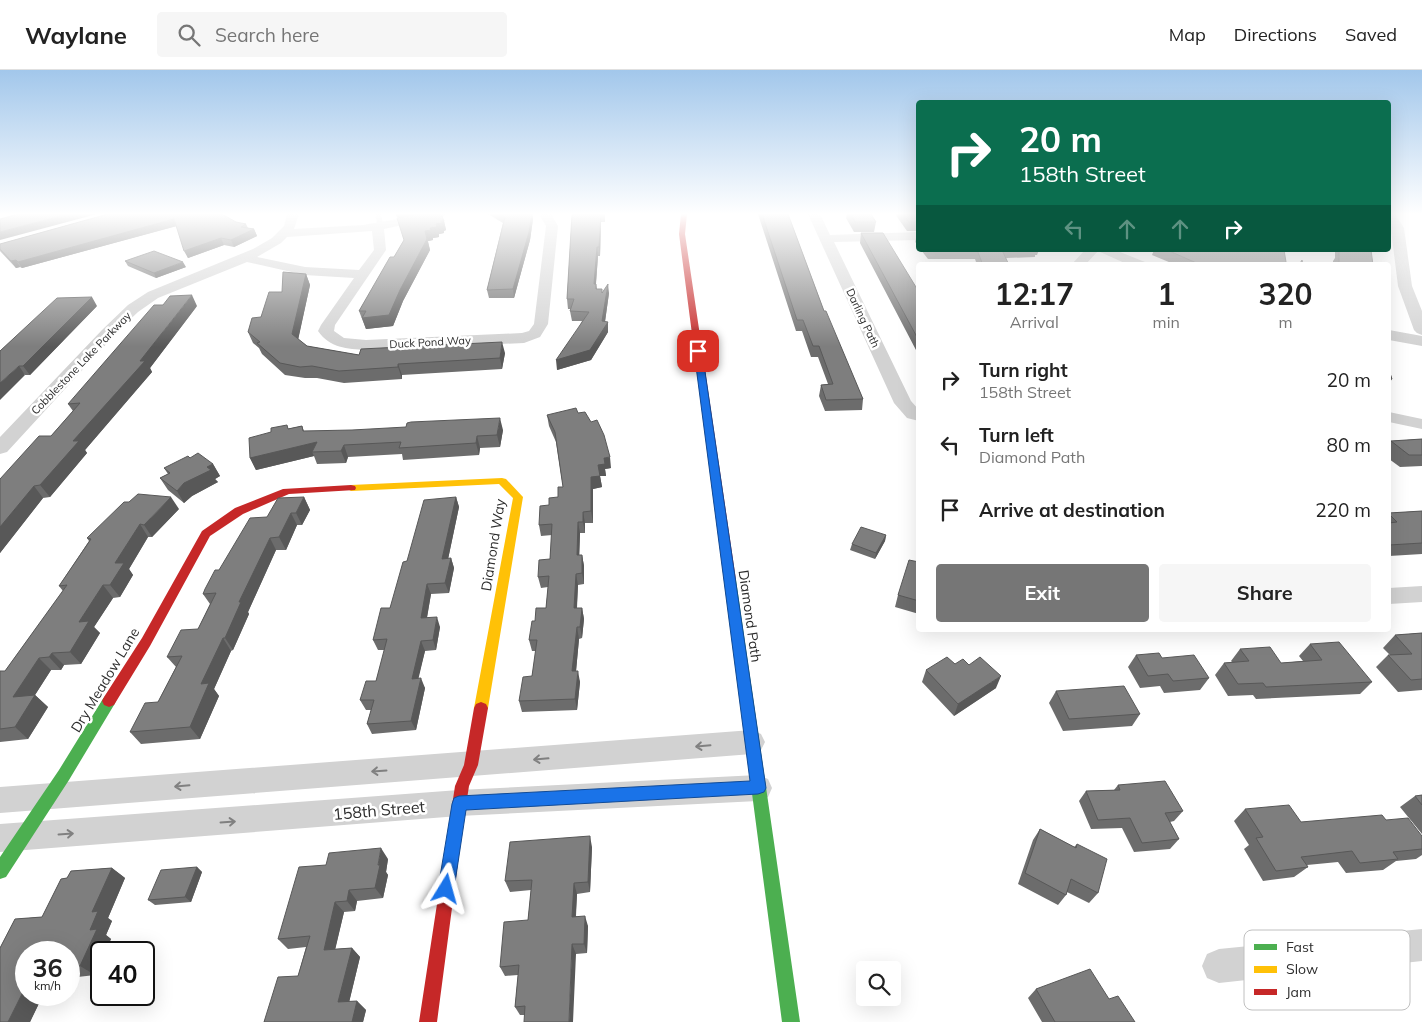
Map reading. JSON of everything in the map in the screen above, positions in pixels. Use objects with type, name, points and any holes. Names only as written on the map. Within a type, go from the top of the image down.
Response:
[{"type":"street","name":"Cobblestone Lake Parkway","points":[[0,448],[124,315],[153,295],[185,280],[246,258]]},
{"type":"street","points":[[248,258],[285,269],[307,272],[364,274]]},
{"type":"street","name":"Duck Pond Way","points":[[374,258],[328,325],[326,331],[329,336],[341,343],[366,345],[524,338],[535,334],[540,324],[548,258]]},
{"type":"street","name":"Diamond Path","points":[[685,258],[791,1022]]},
{"type":"street","name":"Darling Path","points":[[834,258],[903,403],[916,415]]},
{"type":"street","points":[[1405,258],[1408,273],[1408,297],[1422,330]]},
{"type":"street","points":[[1391,335],[1422,341]]},
{"type":"street","points":[[1391,417],[1422,424]]},
{"type":"street","name":"Diamond Way","points":[[239,511],[287,490],[502,481],[518,497],[471,765]]},
{"type":"street","name":"Dry Meadow Lane","points":[[0,871],[11,838],[51,796],[146,642],[206,534],[239,511]]},
{"type":"street","points":[[1391,596],[1422,594]]},
{"type":"street","points":[[0,800],[752,742]]},
{"type":"street","points":[[428,1022],[452,842],[462,786],[471,765]]},
{"type":"street","name":"158th Street","points":[[11,838],[459,804],[758,788]]},
{"type":"street","points":[[1220,966],[1244,964]]},
{"type":"building","points":[[9,258],[31,258],[18,262],[16,260],[11,261]]},
{"type":"building","points":[[132,258],[174,258],[183,262],[154,273],[125,261]]},
{"type":"building","points":[[389,258],[417,258],[389,315],[362,318],[366,311],[359,311]]},
{"type":"building","points":[[495,258],[522,258],[513,289],[487,290]]},
{"type":"building","points":[[569,258],[596,258],[594,284],[596,284],[596,289],[602,289],[602,293],[608,284],[602,321],[608,322],[590,350],[556,360],[589,312],[570,311],[574,299],[567,299]]},
{"type":"building","points":[[777,258],[804,258],[824,311],[826,311],[863,399],[826,400],[821,385],[833,384],[819,346],[813,346],[803,320],[797,320]]},
{"type":"building","points":[[875,258],[899,258],[916,287],[916,335]]},
{"type":"building","points":[[980,258],[1006,258],[1008,262],[982,262]]},
{"type":"building","points":[[1186,258],[1285,258],[1286,262],[1194,262]]},
{"type":"building","points":[[1339,258],[1372,258],[1373,262],[1339,262]]},
{"type":"building","points":[[283,272],[306,274],[292,334],[307,346],[359,355],[361,349],[502,342],[500,358],[398,364],[398,367],[339,371],[280,363],[257,343],[260,342],[248,332],[252,318],[261,317],[269,292],[282,292]]},
{"type":"building","points":[[192,295],[140,361],[145,361],[73,441],[79,441],[40,485],[34,486],[0,527],[0,479],[39,436],[51,436],[80,403],[68,404],[154,305],[163,305],[170,296]]},
{"type":"building","points":[[92,297],[23,366],[19,366],[0,383],[0,351],[57,298]]},
{"type":"building","points":[[576,408],[578,413],[585,412],[591,422],[597,420],[604,435],[610,457],[604,458],[605,464],[598,465],[600,476],[591,477],[591,511],[583,512],[583,522],[578,522],[577,555],[582,555],[582,573],[576,574],[574,608],[582,608],[580,627],[577,627],[572,671],[578,671],[575,699],[519,701],[523,677],[532,676],[537,640],[529,640],[532,621],[535,621],[536,608],[546,608],[549,576],[538,577],[539,560],[550,559],[552,524],[539,525],[540,506],[549,505],[549,498],[558,497],[558,487],[563,487],[555,432],[547,415]]},
{"type":"building","points":[[500,418],[497,435],[477,436],[476,443],[399,448],[401,442],[344,445],[341,451],[312,452],[317,442],[250,458],[249,438],[271,432],[271,428],[287,425],[288,429],[302,426],[303,431],[352,430],[406,427],[407,423],[411,422]]},
{"type":"building","points":[[1422,439],[1422,455],[1409,455],[1391,441]]},
{"type":"building","points":[[198,453],[213,464],[207,467],[211,470],[184,483],[177,491],[160,478],[170,473],[164,468]]},
{"type":"building","points":[[138,494],[171,497],[144,525],[140,524],[115,563],[124,563],[110,585],[103,585],[79,622],[89,621],[70,652],[52,653],[49,657],[39,658],[13,697],[35,695],[15,727],[0,729],[0,671],[5,671],[67,585],[59,586],[91,539],[87,538],[124,502],[129,502]]},
{"type":"building","points":[[304,497],[296,513],[291,513],[279,537],[270,538],[239,602],[241,602],[225,638],[223,638],[201,684],[209,683],[190,727],[130,732],[145,703],[158,702],[182,656],[167,657],[181,630],[198,629],[216,593],[203,594],[205,589],[215,570],[219,570],[250,518],[267,517],[278,498]]},
{"type":"building","points":[[456,497],[442,559],[451,558],[445,583],[427,584],[421,618],[437,617],[433,640],[421,641],[412,679],[421,678],[411,721],[367,724],[374,700],[360,700],[366,681],[376,681],[387,639],[373,640],[381,608],[390,608],[403,562],[407,561],[424,500]]},
{"type":"building","points":[[1422,511],[1422,543],[1391,545],[1391,523],[1397,522],[1391,516],[1391,513]]},
{"type":"building","points":[[861,527],[886,535],[876,553],[852,544]]},
{"type":"building","points":[[909,560],[916,561],[916,600],[898,595]]},
{"type":"building","points":[[1422,633],[1422,679],[1411,680],[1388,655],[1412,654],[1395,635]]},
{"type":"building","points":[[1339,642],[1372,682],[1266,687],[1263,683],[1238,684],[1224,663],[1249,661],[1240,649],[1270,647],[1281,663],[1322,660],[1310,644]]},
{"type":"building","points":[[1159,653],[1162,658],[1194,655],[1209,678],[1173,681],[1168,674],[1148,676],[1136,655]]},
{"type":"building","points":[[947,657],[955,664],[963,659],[969,665],[980,657],[1001,676],[958,704],[926,670]]},
{"type":"building","points":[[1124,686],[1140,714],[1069,719],[1056,691]]},
{"type":"building","points":[[1165,781],[1183,811],[1165,813],[1179,839],[1142,843],[1130,818],[1098,820],[1086,791],[1120,790],[1118,785]]},
{"type":"building","points":[[1422,795],[1422,805],[1415,796]]},
{"type":"building","points":[[1289,805],[1301,822],[1382,815],[1386,820],[1408,818],[1422,836],[1422,849],[1393,852],[1398,859],[1360,863],[1352,851],[1301,857],[1308,867],[1276,871],[1256,838],[1263,837],[1245,809]]},
{"type":"building","points":[[1040,829],[1076,848],[1077,844],[1107,859],[1098,893],[1071,879],[1066,895],[1025,873]]},
{"type":"building","points":[[590,836],[588,882],[574,883],[572,917],[585,916],[584,944],[572,944],[569,1022],[524,1022],[525,1006],[515,1007],[519,965],[500,967],[504,922],[528,920],[532,880],[505,881],[510,842]]},
{"type":"building","points":[[381,848],[378,865],[380,865],[375,888],[349,890],[347,901],[335,902],[324,950],[352,948],[338,1002],[357,1001],[352,1022],[264,1022],[278,977],[298,976],[310,936],[278,939],[299,867],[326,865],[329,853]]},
{"type":"building","points":[[197,867],[185,897],[148,900],[161,870]]},
{"type":"building","points":[[112,868],[92,912],[98,911],[90,930],[97,929],[80,966],[80,941],[15,941],[16,1006],[8,1022],[0,1022],[0,948],[15,919],[42,917],[61,879],[67,878],[71,871]]},
{"type":"building","points":[[1090,969],[1109,999],[1118,996],[1135,1022],[1055,1022],[1036,989]]},
{"type":"traffic: fast","points":[[730,580],[791,1022]]},
{"type":"traffic: fast","points":[[0,871],[64,775],[109,701]]},
{"type":"traffic: slow","points":[[351,488],[502,481],[518,497],[481,708]]},
{"type":"traffic: jam","points":[[685,258],[730,580]]},
{"type":"traffic: jam","points":[[109,701],[146,642],[206,534],[239,511],[287,491],[351,488]]},
{"type":"traffic: jam","points":[[428,1022],[454,832],[462,786],[471,765],[481,708]]},
{"type":"route","points":[[446,889],[459,804],[758,788],[698,351]]}]
